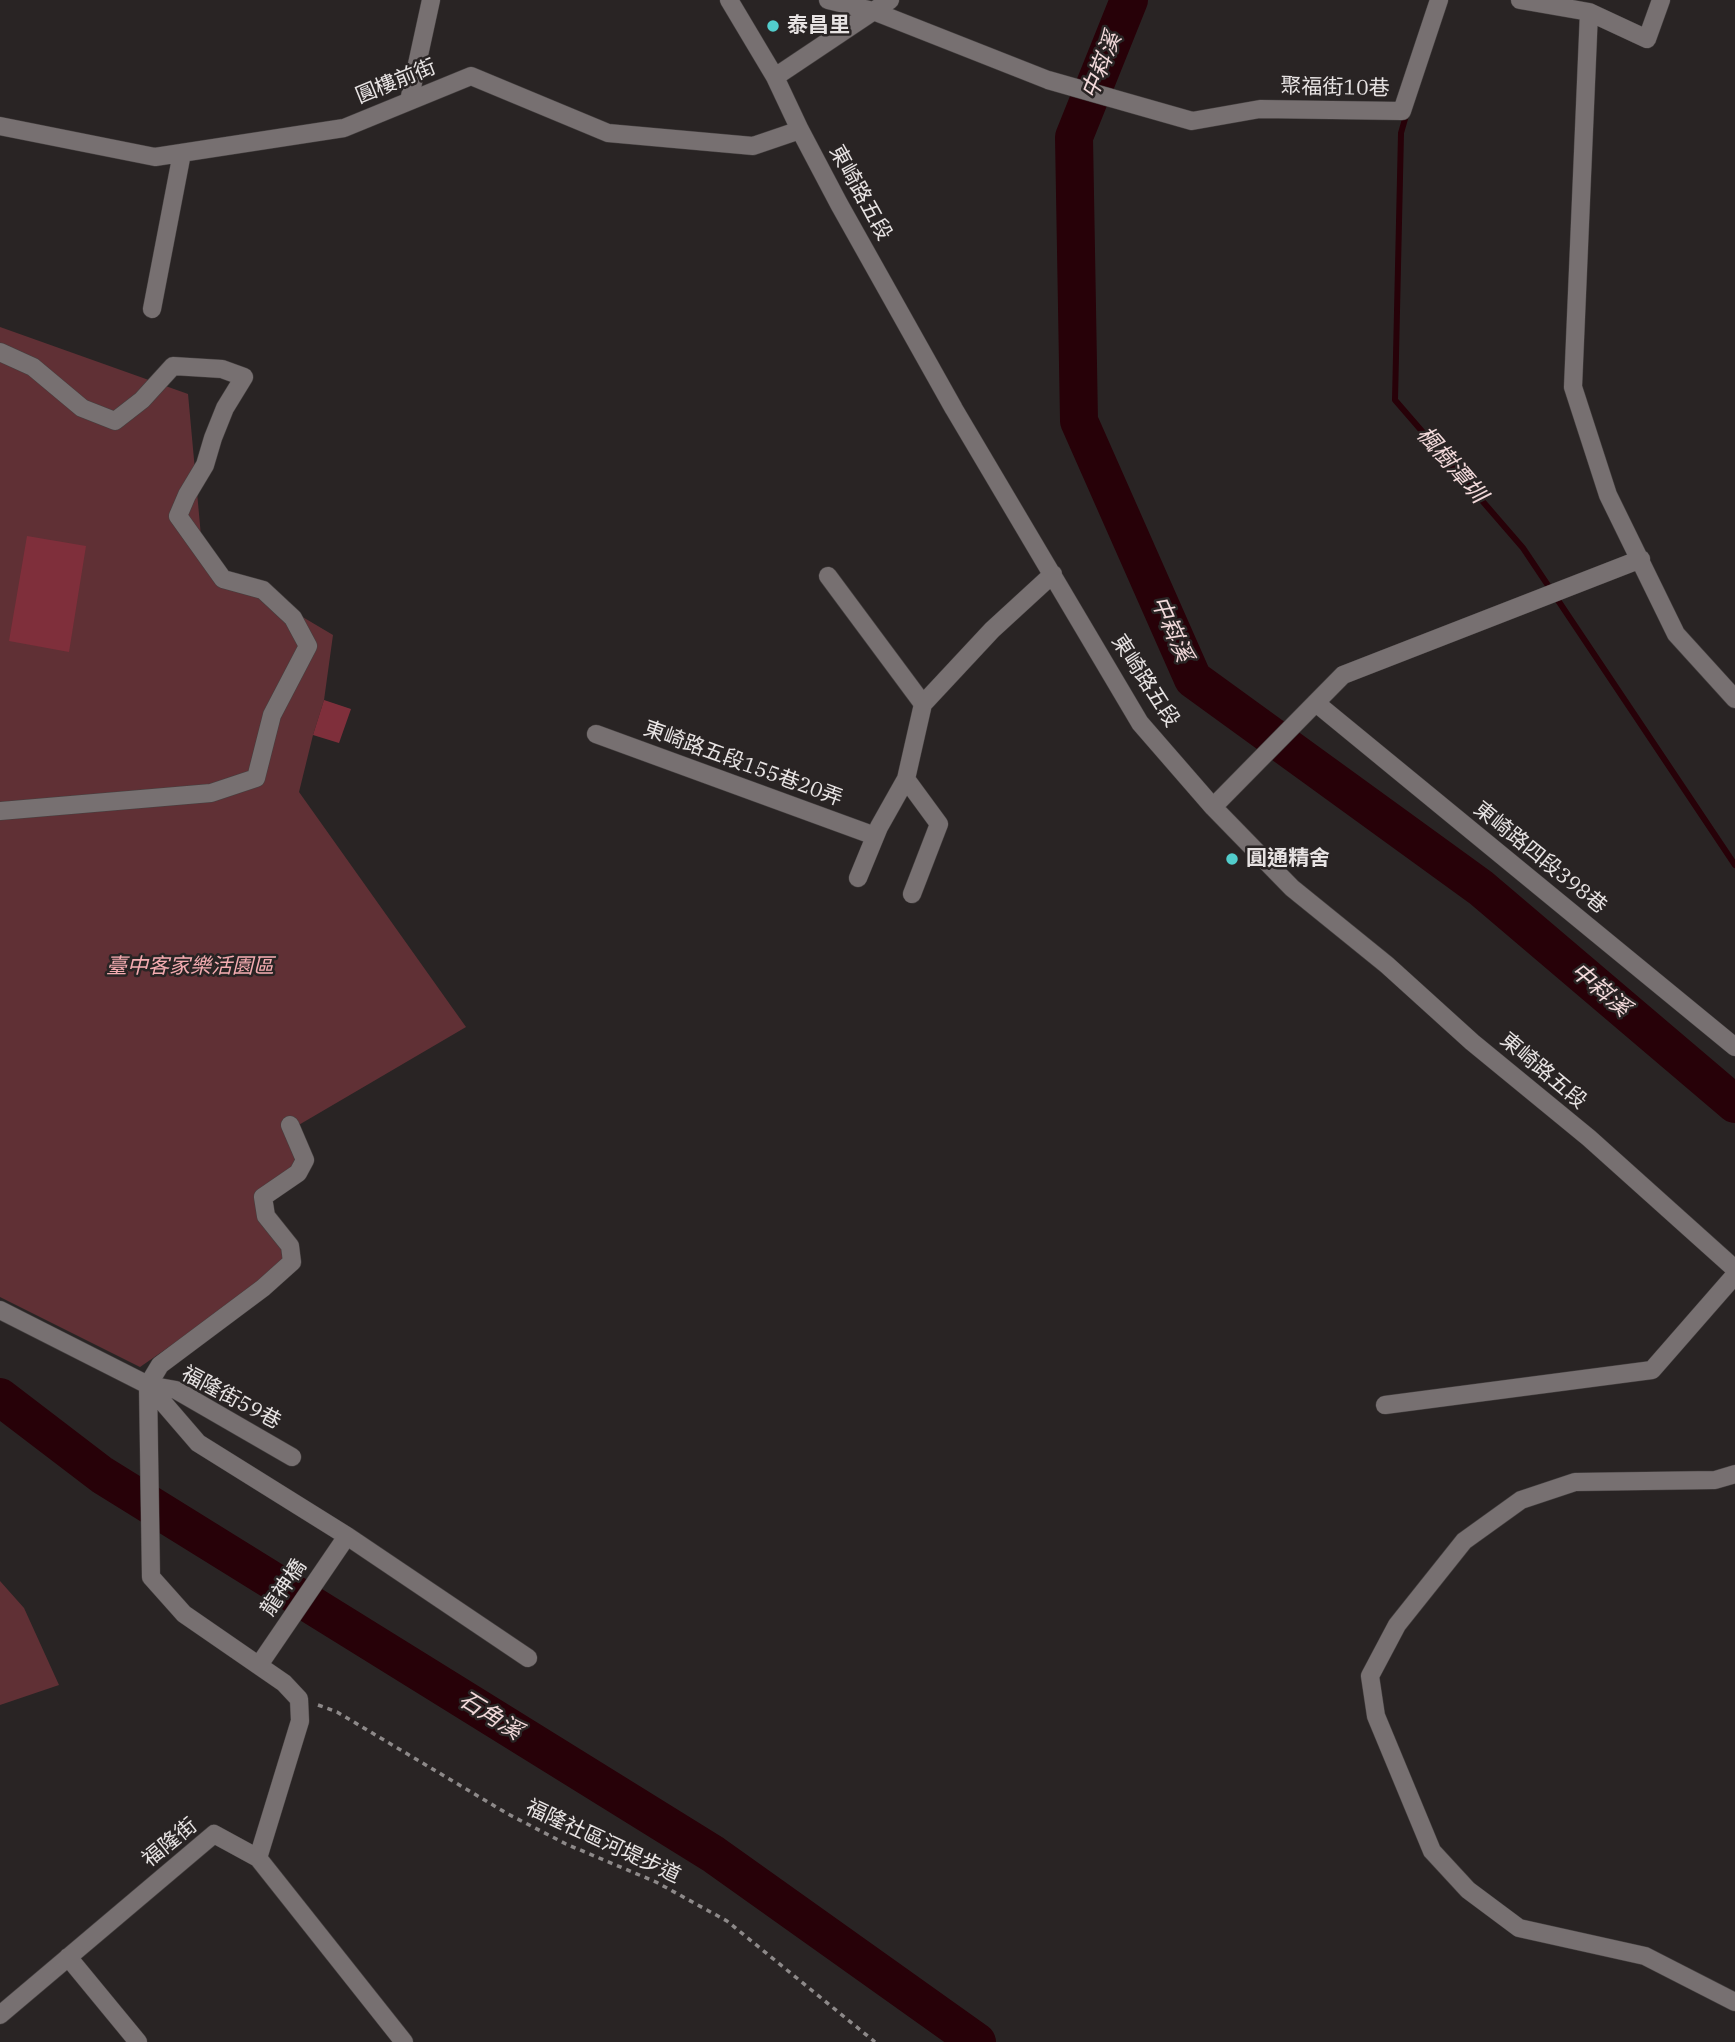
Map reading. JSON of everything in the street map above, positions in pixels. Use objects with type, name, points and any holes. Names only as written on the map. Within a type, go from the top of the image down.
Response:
[{"type":"street","points":[[409,101],[431,0]]},
{"type":"street","name":"東崎路五段","points":[[729,0],[775,77],[839,204],[954,409],[1140,723],[1213,807],[1292,888],[1387,965],[1472,1042],[1589,1138],[1735,1269]]},
{"type":"street","points":[[828,0],[873,11]]},
{"type":"street","points":[[775,77],[890,0]]},
{"type":"street","name":"聚福街10巷","points":[[873,11],[1048,80],[1192,121],[1260,109],[1402,111],[1439,0]]},
{"type":"street","points":[[1520,0],[1588,12],[1647,39],[1661,0]]},
{"type":"street","points":[[1588,12],[1573,387],[1608,495],[1676,634],[1735,699]]},
{"type":"street","name":"圓樓前街","points":[[0,126],[155,157],[344,128],[471,76],[608,132],[753,146],[800,130]]},
{"type":"street","points":[[152,309],[181,153]]},
{"type":"street","points":[[0,352],[33,367],[82,408],[115,421],[142,400],[173,366],[222,369],[244,377],[225,408],[205,465],[178,516],[223,579],[263,590],[293,618],[308,646],[272,715],[256,778],[211,793],[0,811]]},
{"type":"street","points":[[1213,807],[1343,675],[1641,559]]},
{"type":"street","points":[[858,877],[875,836],[906,779],[923,704],[992,630],[1053,574]]},
{"type":"street","points":[[828,576],[923,704]]},
{"type":"street","name":"東崎路四段398巷","points":[[1316,703],[1735,1047]]},
{"type":"street","name":"東崎路五段155巷20弄","points":[[596,734],[875,836]]},
{"type":"street","points":[[906,779],[939,824],[912,894]]},
{"type":"street","points":[[258,1858],[300,1721],[299,1699],[284,1683],[184,1614],[151,1577],[148,1385],[160,1365],[263,1288],[292,1262],[290,1246],[267,1216],[263,1197],[299,1173],[304,1160],[290,1125]]},
{"type":"street","points":[[1385,1405],[1652,1370],[1735,1275]]},
{"type":"street","points":[[0,1310],[148,1385],[198,1443],[347,1536],[528,1658]]},
{"type":"street","name":"福隆街59巷","points":[[148,1385],[176,1390],[292,1457]]},
{"type":"street","points":[[1735,1474],[1715,1480],[1575,1482],[1521,1500],[1464,1541],[1397,1625],[1370,1676],[1376,1716],[1432,1851],[1468,1889],[1519,1928],[1645,1956],[1735,2001]]},
{"type":"street","name":"龍神橋","points":[[259,1665],[347,1536]]},
{"type":"street","name":"福隆街","points":[[0,2015],[214,1834],[258,1858],[404,2042]]},
{"type":"street","points":[[68,1957],[138,2042]]},
{"type":"path","name":"福隆社區河堤步道","points":[[299,1699],[337,1712],[519,1820],[566,1844],[656,1882],[727,1921],[875,2042]]},
{"type":"green space","name":"臺中客家樂活園區","points":[[0,327],[188,394],[203,558],[333,635],[324,700],[299,792],[466,1027],[285,1133],[298,1168],[256,1198],[289,1264],[140,1367],[0,1297]]},
{"type":"green space","points":[[0,1581],[24,1608],[59,1685],[0,1705]]},
{"type":"building","points":[[27,536],[86,546],[69,652],[9,641]]},
{"type":"building","points":[[324,700],[351,709],[339,743],[313,735]]},
{"type":"waterway","name":"中嵙溪","points":[[1129,0],[1074,137],[1079,421],[1193,679],[1481,888],[1735,1104]]},
{"type":"waterway","name":"楓樹潭圳","points":[[1407,112],[1401,133],[1395,400],[1523,548],[1735,865]]},
{"type":"waterway","name":"石角溪","points":[[0,1397],[102,1475],[713,1854],[977,2042]]},
{"type":"place","name":"泰昌里","points":[[773,26]]},
{"type":"place","name":"圓通精舍","points":[[1232,859]]}]
